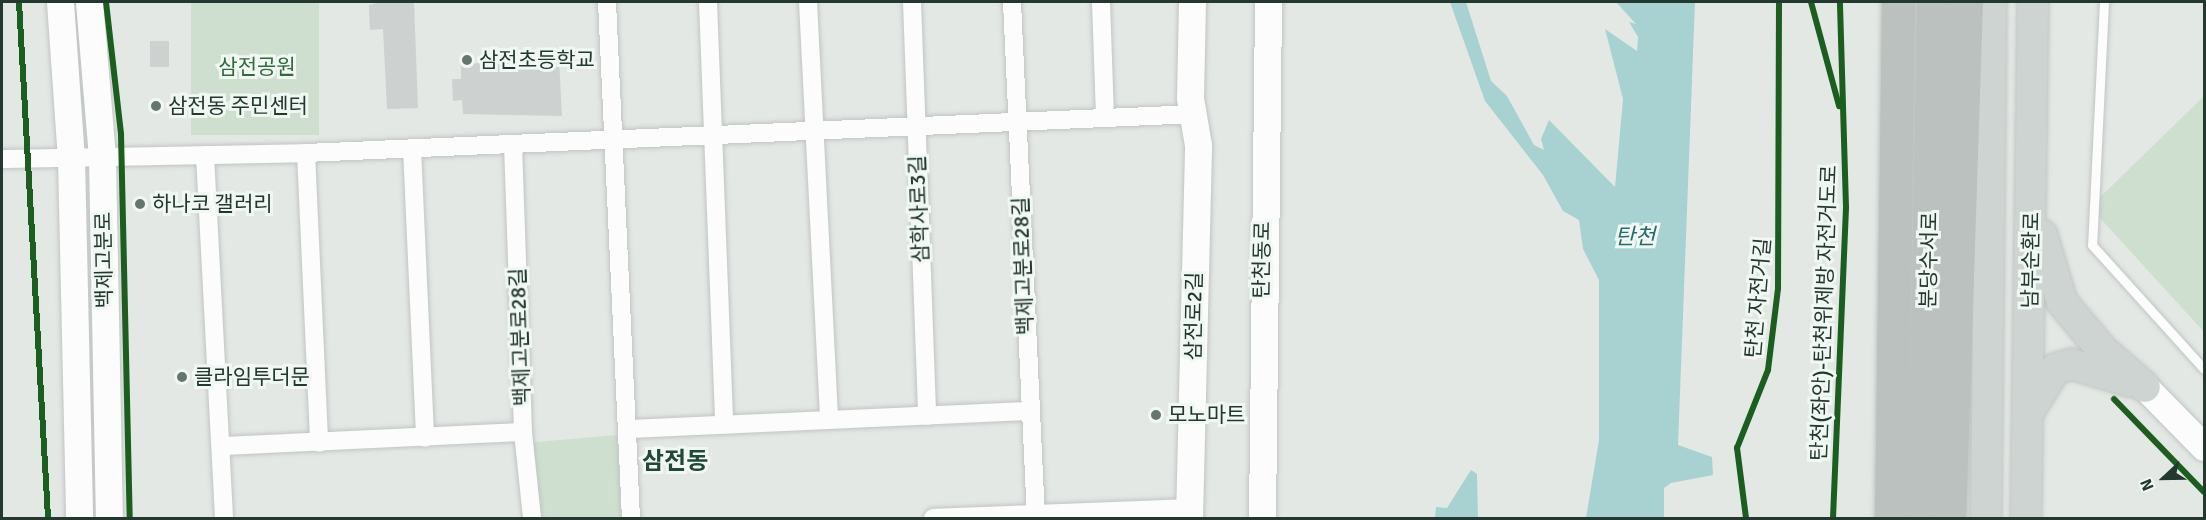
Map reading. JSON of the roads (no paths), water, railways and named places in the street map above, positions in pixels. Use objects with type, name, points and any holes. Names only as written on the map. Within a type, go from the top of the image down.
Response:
[{"type":"highway","name":"분당수서로","points":[[1891,519],[1898,2]]},
{"type":"highway","name":"분당수서로","points":[[1924,519],[1933,2]]},
{"type":"highway","points":[[1948,519],[1950,402],[1966,2]]},
{"type":"main road","name":"남부순환로","points":[[1986,519],[1992,2]]},
{"type":"main road","name":"남부순환로","points":[[2026,519],[2033,2]]},
{"type":"main road","points":[[2032,159],[2048,262],[2062,302],[2103,351],[2145,387]]},
{"type":"main road","points":[[2028,413],[2055,369],[2072,364],[2145,387]]},
{"type":"street","name":"백제고분로","points":[[60,2],[71,159],[79,519]]},
{"type":"street","name":"백제고분로","points":[[89,2],[102,158],[109,519]]},
{"type":"street","points":[[607,2],[611,140],[631,519]]},
{"type":"street","points":[[708,2],[724,425]]},
{"type":"street","points":[[808,2],[829,419]]},
{"type":"street","name":"삼학사로3길","points":[[912,2],[927,416]]},
{"type":"street","name":"백제고분로28길","points":[[1012,2],[1029,411],[1036,517]]},
{"type":"street","points":[[1101,2],[1105,116]]},
{"type":"street","points":[[1192,2],[1190,98],[1197,114]]},
{"type":"street","points":[[1197,114],[1206,97],[1209,2]]},
{"type":"street","name":"탄천동로","points":[[1262,519],[1268,2]]},
{"type":"street","points":[[2,159],[306,153],[1105,116],[1197,114]]},
{"type":"street","name":"삼전로2길","points":[[1189,513],[1197,114]]},
{"type":"street","name":"백제고분로28길","points":[[222,446],[523,432],[513,145]]},
{"type":"street","points":[[412,149],[425,438]]},
{"type":"street","points":[[306,153],[319,443]]},
{"type":"street","points":[[206,154],[224,519]]},
{"type":"street","points":[[2145,387],[2205,447]]},
{"type":"street","points":[[628,429],[1029,411]]},
{"type":"street","points":[[523,432],[532,519]]},
{"type":"street","points":[[933,519],[1189,513]]},
{"type":"lane","points":[[2104,2],[2092,245],[2205,369]]},
{"type":"water","name":"탄천","points":[[1450,2],[1466,2],[1491,81],[1507,96],[1534,145],[1544,150],[1541,139],[1549,120],[1615,187],[1623,99],[1605,29],[1637,51],[1638,37],[1629,22],[1636,24],[1616,2],[1695,2],[1678,445],[1712,457],[1713,475],[1671,483],[1664,488],[1664,518],[1586,518],[1599,440],[1599,280],[1583,249],[1579,220],[1563,211],[1543,175],[1485,101]]},
{"type":"water","points":[[1471,470],[1477,474],[1478,518],[1435,518],[1436,507],[1447,508]]},
{"type":"place","name":"삼전초등학교","points":[[467,60]]},
{"type":"place","name":"삼전동 주민센터","points":[[156,106]]},
{"type":"place","name":"하나코 갤러리","points":[[140,204]]},
{"type":"place","name":"클라임투더문","points":[[182,377]]},
{"type":"place","name":"모노마트","points":[[1156,415]]},
{"type":"district","name":"삼전동","points":[[675,462]]},
{"type":"park label","name":"삼전공원","points":[[257,67]]}]
